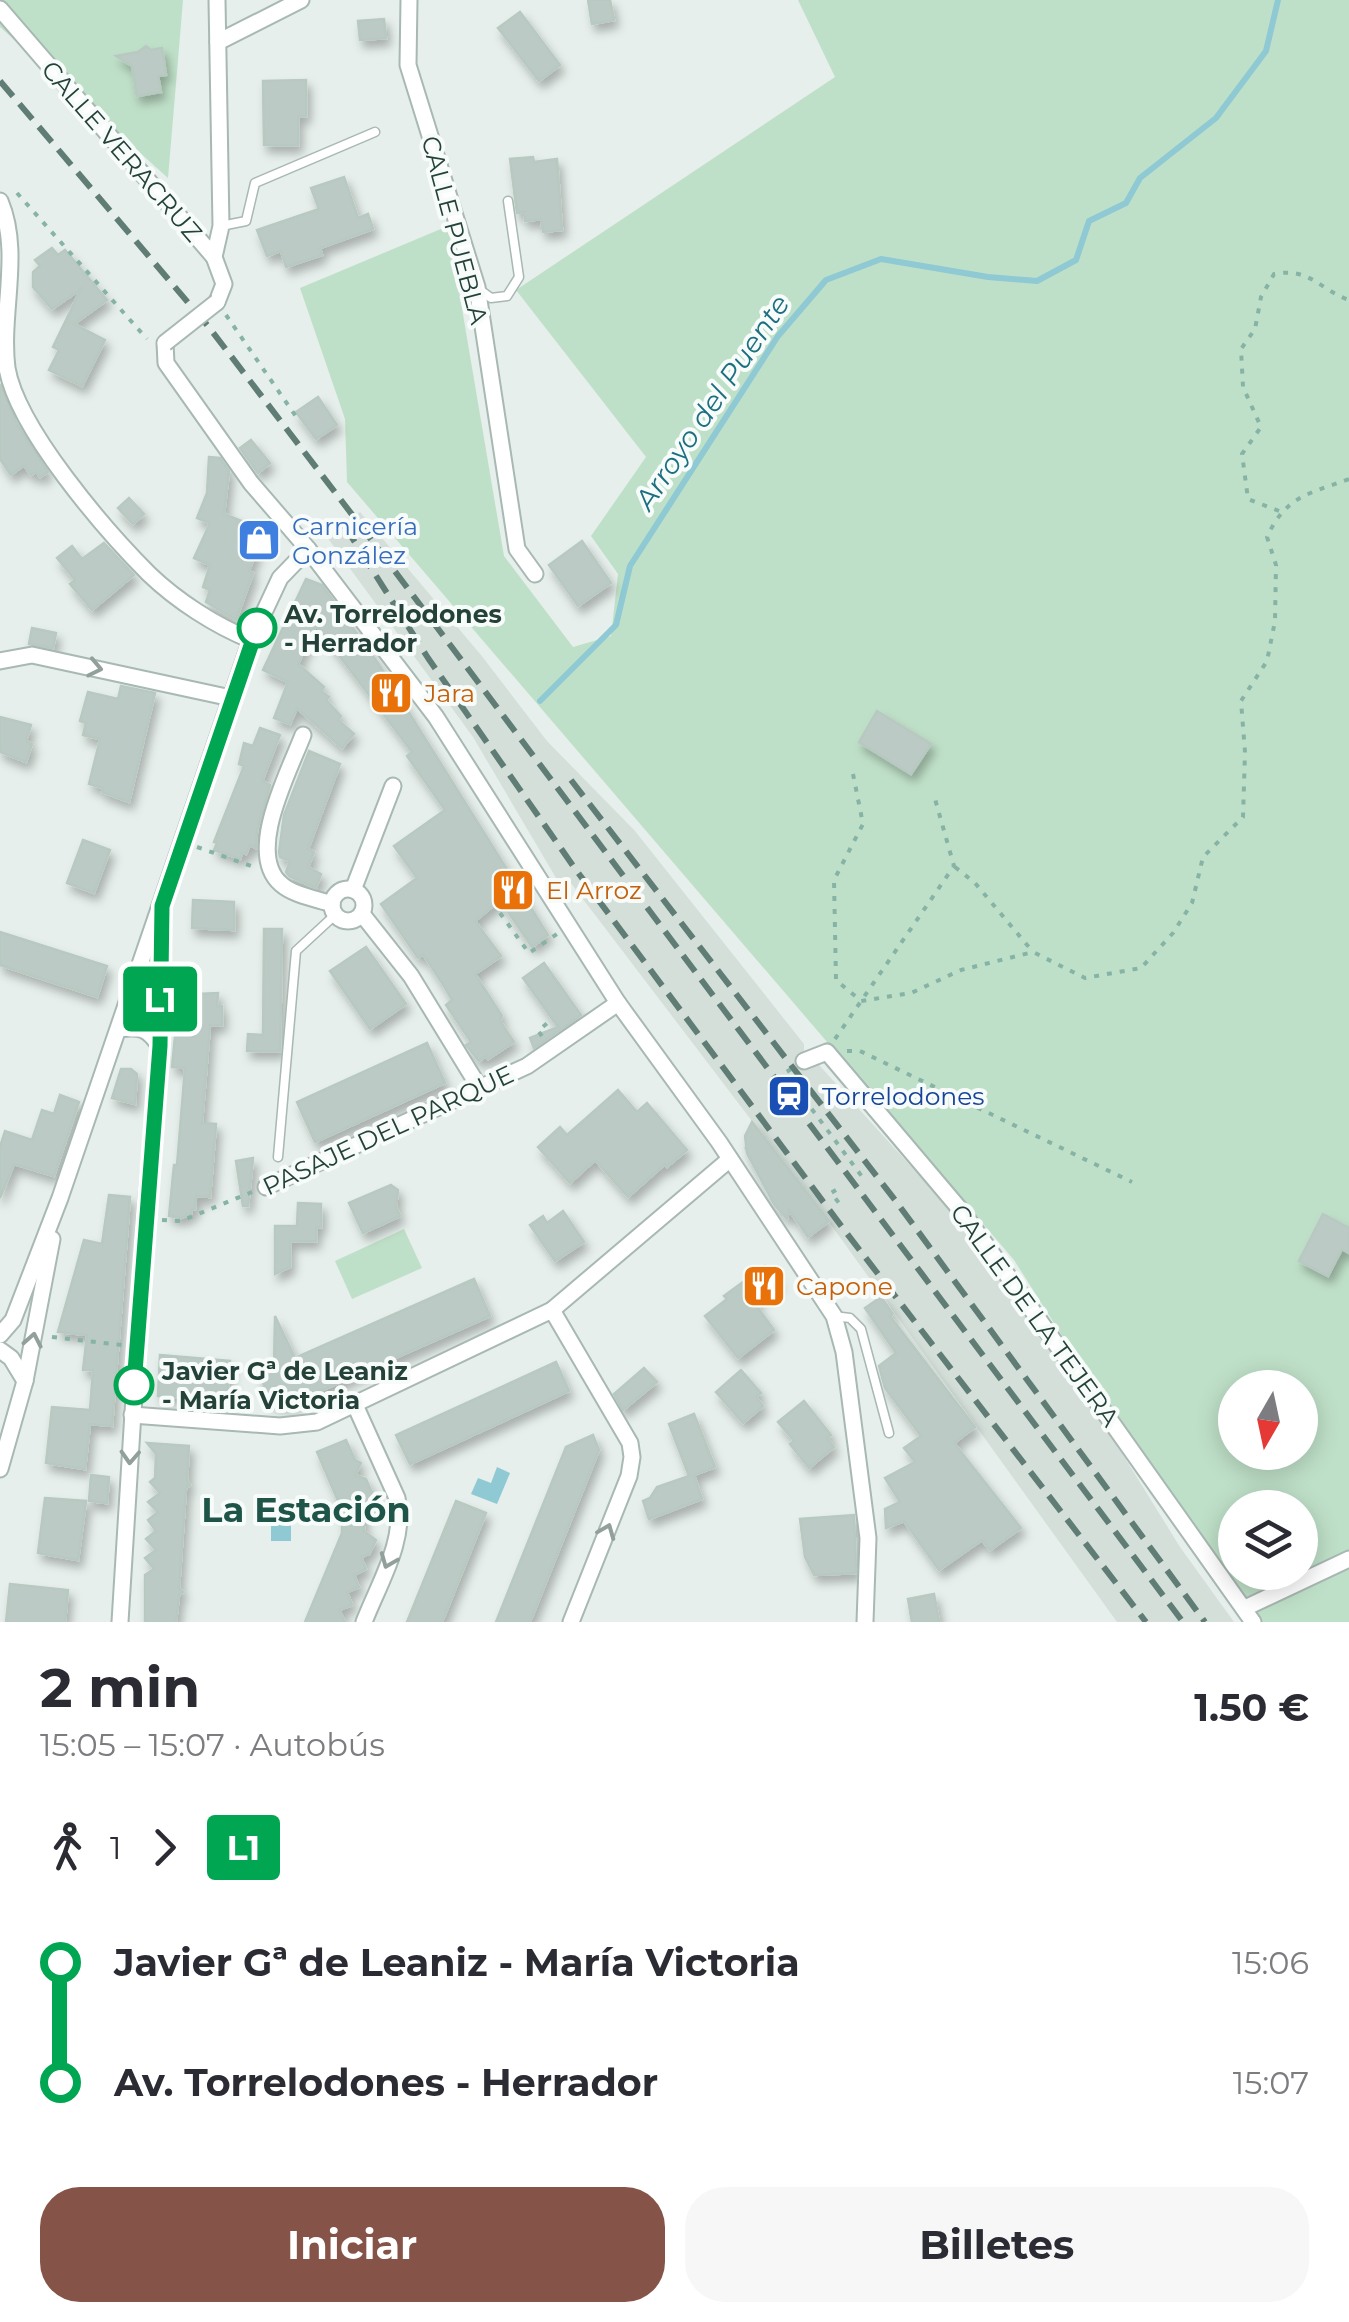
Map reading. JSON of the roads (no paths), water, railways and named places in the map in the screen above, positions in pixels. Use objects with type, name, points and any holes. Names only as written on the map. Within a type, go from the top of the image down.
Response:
[{"type":"street","points":[[214,258],[220,226],[218,0]]},
{"type":"street","points":[[218,42],[300,0]]},
{"type":"street","name":"CALLE PUEBLA","points":[[409,0],[408,65],[477,287],[517,549],[535,574]]},
{"type":"street","name":"CALLE VERACRUZ","points":[[0,9],[214,258],[224,284],[217,302],[166,343],[166,363],[251,483],[308,549]]},
{"type":"street","points":[[0,201],[9,239],[4,336],[8,372],[28,424],[88,504],[151,576],[224,629],[251,640]]},
{"type":"street","points":[[0,1335],[13,1320],[60,1198],[251,640],[280,578],[308,549],[436,717],[618,1003],[730,1158],[834,1316],[844,1352],[868,1538],[865,1622]]},
{"type":"street","points":[[0,661],[32,655],[231,698]]},
{"type":"street","points":[[303,736],[267,832],[266,853],[271,873],[283,887],[334,909],[349,921],[362,914]]},
{"type":"street","points":[[353,890],[393,786]]},
{"type":"street","points":[[334,909],[339,892],[353,890]]},
{"type":"street","points":[[353,890],[364,901],[362,914],[411,976],[478,1087]]},
{"type":"street","points":[[120,1622],[144,1219],[160,1046],[162,906]]},
{"type":"street","name":"PASAJE DEL PARQUE","points":[[266,1187],[526,1066],[618,1003]]},
{"type":"street","points":[[119,1029],[136,1026],[149,1030],[160,1046]]},
{"type":"street","name":"CALLE DE LA TEJERA","points":[[804,1061],[827,1051],[964,1214],[1249,1615],[1349,1559]]},
{"type":"street","points":[[132,1416],[300,1426],[317,1422],[552,1310],[730,1158]]},
{"type":"street","points":[[0,1469],[25,1381],[60,1198]]},
{"type":"street","points":[[552,1310],[630,1442],[632,1457],[629,1476],[571,1622]]},
{"type":"street","points":[[0,1350],[11,1358],[25,1381]]},
{"type":"street","points":[[355,1405],[401,1514],[400,1532],[364,1622]]},
{"type":"lane","points":[[220,226],[246,222],[255,183],[375,132]]},
{"type":"lane","points":[[477,287],[491,298],[507,296],[519,277],[508,201]]},
{"type":"lane","points":[[278,1157],[296,951],[334,909]]},
{"type":"lane","points":[[834,1316],[850,1318],[861,1329],[889,1433]]},
{"type":"water","points":[[497,1467],[510,1473],[497,1504],[471,1494],[478,1478],[491,1483]]},
{"type":"water","points":[[271,1506],[291,1506],[291,1541],[271,1541]]},
{"type":"waterway","name":"Arroyo del Puente","points":[[540,701],[616,625],[630,566],[778,336],[826,280],[881,259],[1037,281],[1076,260],[1089,221],[1126,203],[1140,178],[1216,118],[1266,51],[1278,0]]},
{"type":"railway","points":[[0,81],[208,326],[1183,1622]]},
{"type":"railway","points":[[344,525],[428,658],[576,870],[845,1231],[1146,1622]]},
{"type":"railway","points":[[571,780],[895,1200],[1205,1622]]},
{"type":"place","name":"Carnicería González","points":[[259,540]]},
{"type":"place","name":"Av. Torrelodones - Herrador","points":[[257,628]]},
{"type":"place","name":"Jara","points":[[391,693]]},
{"type":"place","name":"El Arroz","points":[[513,890]]},
{"type":"place","name":"Torrelodones","points":[[789,1096]]},
{"type":"place","name":"Capone","points":[[764,1286]]},
{"type":"place","name":"Javier Gª de Leaniz - María Victoria","points":[[134,1385]]},
{"type":"district","name":"La Estación","points":[[306,1509]]}]
